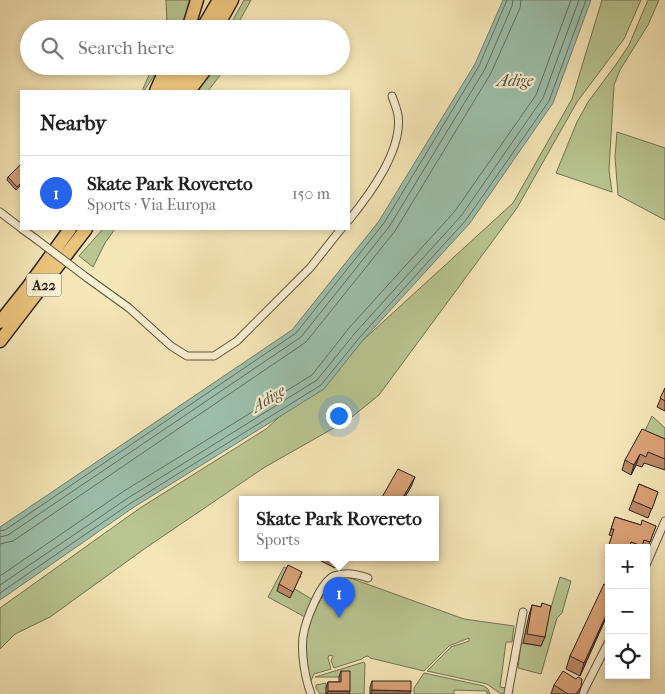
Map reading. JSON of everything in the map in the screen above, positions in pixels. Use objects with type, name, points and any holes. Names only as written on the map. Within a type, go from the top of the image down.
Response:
[{"type":"highway","points":[[191,20],[198,0]]},
{"type":"highway","points":[[207,20],[219,0]]},
{"type":"highway","points":[[221,20],[232,0]]},
{"type":"highway","points":[[156,90],[163,75]]},
{"type":"highway","points":[[165,90],[174,75]]},
{"type":"highway","points":[[178,90],[187,75]]},
{"type":"highway","points":[[190,90],[201,75]]},
{"type":"highway","name":"A22","points":[[0,322],[28,288],[69,230]]},
{"type":"highway","name":"A22","points":[[0,340],[85,230]]},
{"type":"street","points":[[350,219],[379,177],[394,146],[398,131],[398,114],[392,96]]},
{"type":"street","points":[[0,212],[20,227]]},
{"type":"street","points":[[25,230],[129,308],[171,346],[187,356],[214,356],[237,341],[310,268],[341,230]]},
{"type":"street","points":[[650,556],[665,521]]},
{"type":"street","points":[[311,694],[303,638],[310,614],[328,580],[334,576],[349,574],[368,578]]},
{"type":"street","points":[[508,694],[524,612]]},
{"type":"street","points":[[582,694],[605,649]]},
{"type":"green space","points":[[166,0],[193,0],[185,20],[167,20]]},
{"type":"green space","points":[[244,0],[251,0],[240,20],[233,20]]},
{"type":"green space","points":[[602,0],[641,0],[624,39],[577,102],[517,208],[379,395],[348,420],[265,467],[147,547],[50,617],[15,634],[0,649],[0,608],[140,508],[266,429],[513,203],[572,99]]},
{"type":"green space","points":[[648,0],[659,0],[648,25],[620,70],[614,85],[609,170],[612,192],[556,173],[577,122],[588,102],[629,45]]},
{"type":"green space","points":[[149,75],[154,75],[145,90],[142,90]]},
{"type":"green space","points":[[207,75],[220,75],[209,90],[196,90]]},
{"type":"green space","points":[[617,132],[665,148],[665,220],[618,195],[615,157]]},
{"type":"green space","points":[[102,230],[114,230],[105,243],[93,267],[79,256]]},
{"type":"green space","points":[[652,416],[665,428],[665,439],[645,431]]},
{"type":"green space","points":[[284,567],[301,576],[300,578],[286,572],[279,585],[295,589],[313,600],[305,617],[268,597]]},
{"type":"green space","points":[[342,577],[350,578],[464,619],[514,626],[512,642],[506,642],[500,687],[506,688],[505,694],[501,694],[487,684],[427,671],[451,647],[469,641],[469,638],[449,646],[424,671],[368,656],[334,668],[331,661],[333,656],[329,655],[331,669],[314,674],[310,683],[306,649],[308,630],[315,611],[327,589],[334,581]]},
{"type":"green space","points":[[560,577],[571,581],[562,613],[557,618],[541,674],[518,668],[521,643],[541,646]]},
{"type":"green space","points":[[364,662],[364,694],[348,694],[348,677],[315,677]]},
{"type":"green space","points":[[424,673],[484,686],[490,694],[487,694],[487,691],[454,690],[454,694],[414,694],[414,688]]},
{"type":"green space","points":[[326,683],[326,694],[320,694],[316,685]]},
{"type":"water","name":"Adige","points":[[503,0],[591,0],[553,103],[470,223],[363,340],[324,389],[134,507],[0,600],[0,527],[292,330],[379,221],[475,64]]},
{"type":"building","points":[[20,165],[20,184],[17,187],[8,177]]},
{"type":"building","points":[[665,388],[665,401],[660,398]]},
{"type":"building","points":[[642,429],[665,439],[665,459],[648,452],[646,457],[640,454],[634,465],[625,460]]},
{"type":"building","points":[[398,469],[415,477],[404,496],[383,496]]},
{"type":"building","points":[[639,484],[658,492],[652,509],[633,501]]},
{"type":"building","points":[[615,517],[641,525],[642,520],[656,526],[650,542],[644,540],[643,544],[631,542],[630,544],[609,544],[614,529],[611,529]]},
{"type":"building","points":[[288,565],[302,572],[293,592],[279,584]]},
{"type":"building","points":[[605,584],[605,618],[584,663],[570,656]]},
{"type":"building","points":[[542,603],[551,606],[545,637],[527,634],[532,605],[541,607]]},
{"type":"building","points":[[341,671],[350,671],[350,691],[328,691],[328,682],[341,682]]},
{"type":"building","points":[[563,671],[576,679],[578,677],[582,679],[581,687],[576,694],[568,694],[554,685]]},
{"type":"building","points":[[372,681],[411,681],[411,691],[372,690]]},
{"type":"place","name":"Skate Park Rovereto","points":[[339,618]]}]
